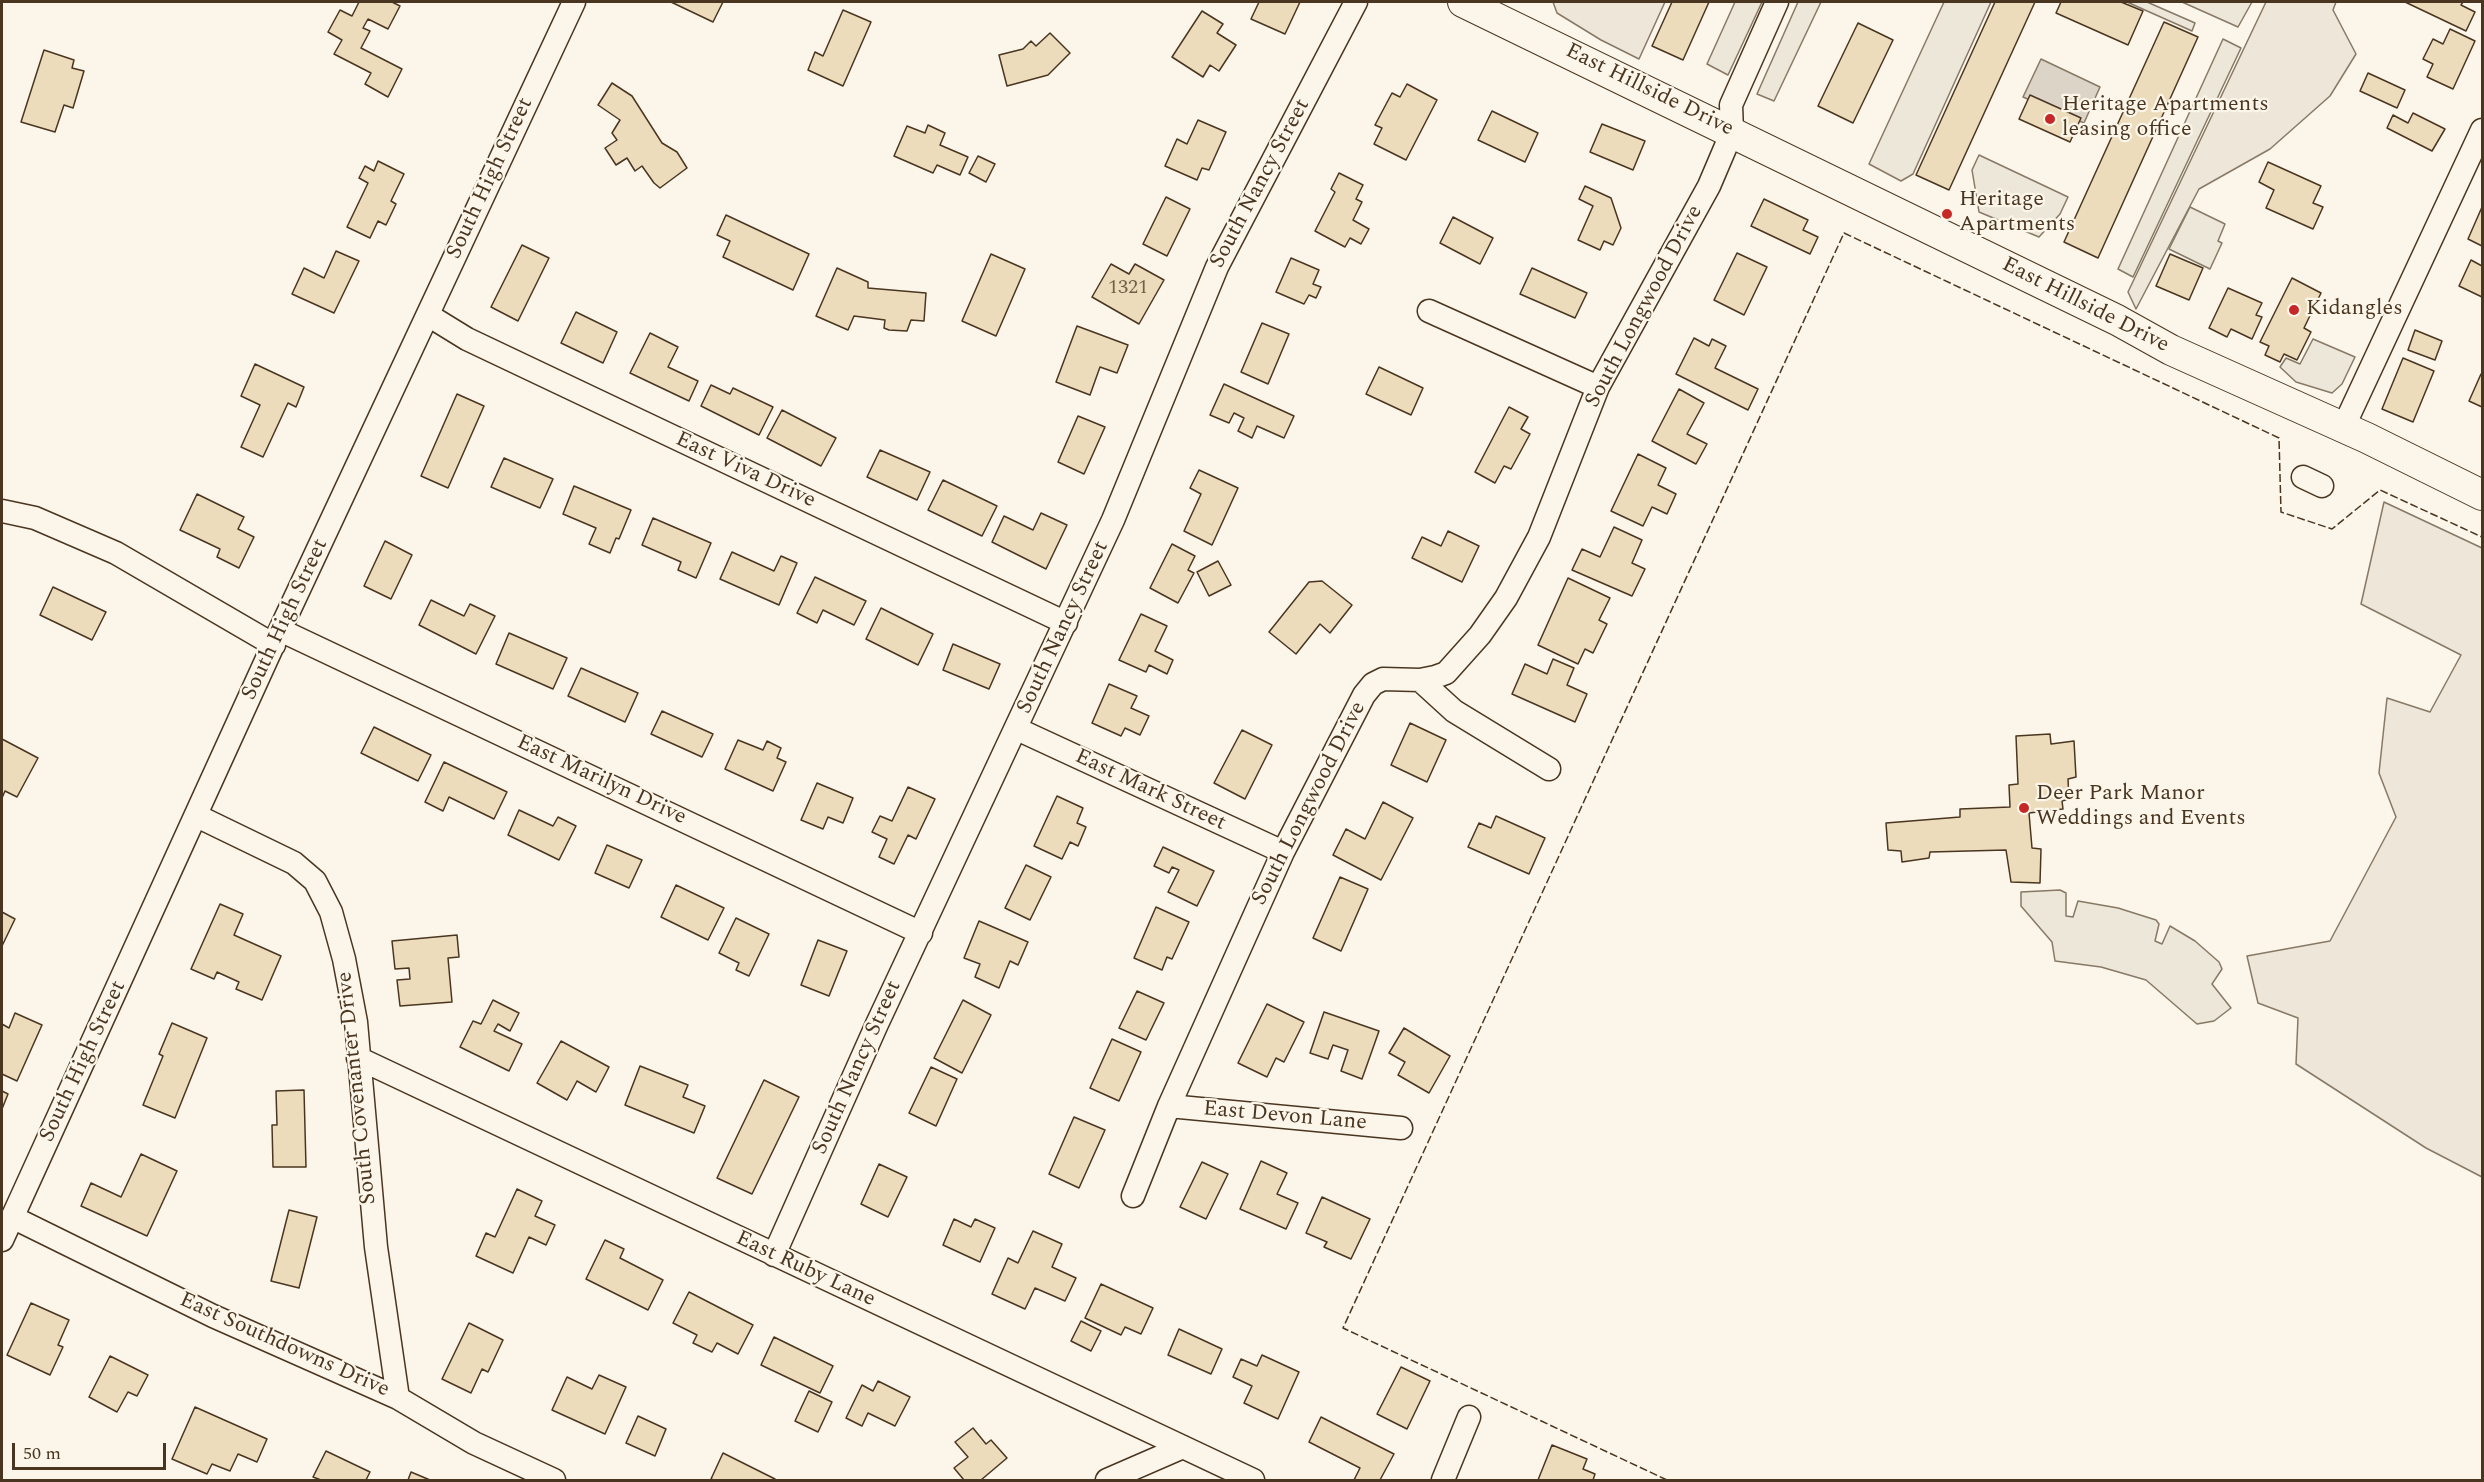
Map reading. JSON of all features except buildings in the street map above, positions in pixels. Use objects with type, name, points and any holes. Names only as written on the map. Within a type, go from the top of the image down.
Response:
[{"type":"main road","name":"East Hillside Drive","points":[[1463,2],[2117,320],[2171,350],[2343,428],[2482,495]]},
{"type":"street","name":"South High Street","points":[[2,1240],[277,637],[573,2]]},
{"type":"street","name":"South Nancy Street","points":[[774,1255],[873,1035],[1136,469],[1217,267],[1356,2]]},
{"type":"street","points":[[1732,132],[1731,105],[1777,2]]},
{"type":"street","points":[[2343,428],[2482,130]]},
{"type":"street","name":"South Longwood Drive","points":[[1133,1196],[1169,1106],[1283,852],[1370,688],[1383,679],[1420,680],[1446,673],[1479,635],[1506,598],[1539,537],[1598,387],[1709,186],[1732,132]]},
{"type":"street","points":[[1429,311],[1598,387]]},
{"type":"street","name":"East Viva Drive","points":[[428,315],[467,339],[1066,623]]},
{"type":"street","name":"East Marilyn Drive","points":[[2,512],[35,518],[116,553],[277,637],[921,933]]},
{"type":"street","points":[[1420,680],[1454,711],[1549,769]]},
{"type":"street","name":"East Mark Street","points":[[1017,729],[1283,852]]},
{"type":"street","name":"South Covenanter Drive","points":[[197,816],[294,863],[315,881],[331,912],[344,959],[356,1022],[376,1247],[398,1398]]},
{"type":"street","name":"East Ruby Lane","points":[[358,1058],[1253,1480]]},
{"type":"street","name":"East Devon Lane","points":[[1169,1106],[1401,1128]]},
{"type":"street","name":"East Southdowns Drive","points":[[12,1217],[213,1316],[398,1398],[474,1443],[554,1480]]},
{"type":"street","points":[[1443,1480],[1469,1417]]},
{"type":"street","points":[[1107,1480],[1183,1447]]},
{"type":"shaded area","points":[[1553,2],[1665,2],[1639,59],[1601,40],[1557,13]]},
{"type":"shaded area","points":[[1735,2],[1762,2],[1728,75],[1707,64]]},
{"type":"shaded area","points":[[1798,2],[1821,2],[1774,101],[1757,94]]},
{"type":"shaded area","points":[[1944,2],[1991,2],[1913,174],[1901,181],[1869,164]]},
{"type":"shaded area","points":[[2127,2],[2147,2],[2195,23],[2192,31]]},
{"type":"shaded area","points":[[2182,2],[2252,2],[2238,27]]},
{"type":"shaded area","points":[[2266,2],[2336,2],[2333,10],[2356,54],[2330,96],[2270,149],[2199,189],[2136,309],[2128,292]]},
{"type":"shaded area","points":[[2223,39],[2241,48],[2133,277],[2118,269]]},
{"type":"shaded area","points":[[2041,59],[2100,87],[2084,123],[2023,97]]},
{"type":"shaded area","points":[[1979,155],[2068,197],[2060,214],[2039,237],[1979,212],[1972,170]]},
{"type":"shaded area","points":[[2190,207],[2225,224],[2218,241],[2222,243],[2210,269],[2169,249]]},
{"type":"shaded area","points":[[2313,339],[2355,357],[2342,384],[2332,393],[2296,382],[2280,367],[2286,358],[2300,364]]},
{"type":"shaded area","points":[[2384,502],[2482,548],[2482,1177],[2426,1148],[2296,1064],[2298,1018],[2258,1003],[2247,956],[2330,941],[2396,817],[2379,773],[2387,698],[2430,712],[2461,655],[2361,604]]},
{"type":"shaded area","points":[[2060,890],[2066,893],[2066,916],[2073,917],[2078,901],[2118,908],[2156,920],[2159,924],[2155,941],[2162,944],[2170,926],[2195,941],[2219,962],[2222,969],[2212,984],[2231,1008],[2214,1021],[2197,1024],[2146,980],[2101,967],[2055,961],[2052,942],[2021,906],[2021,892]]},
{"type":"fence","points":[[1667,1480],[1343,1328],[1844,233],[2279,438],[2281,512],[2332,529],[2380,490],[2482,537]]},
{"type":"place","name":"Heritage Apartments leasing office","points":[[2050,119]]},
{"type":"place","name":"Heritage Apartments","points":[[1947,214]]},
{"type":"place","name":"Kidangles","points":[[2294,310]]},
{"type":"place","name":"Deer Park Manor Weddings and Events","points":[[2024,808]]}]
